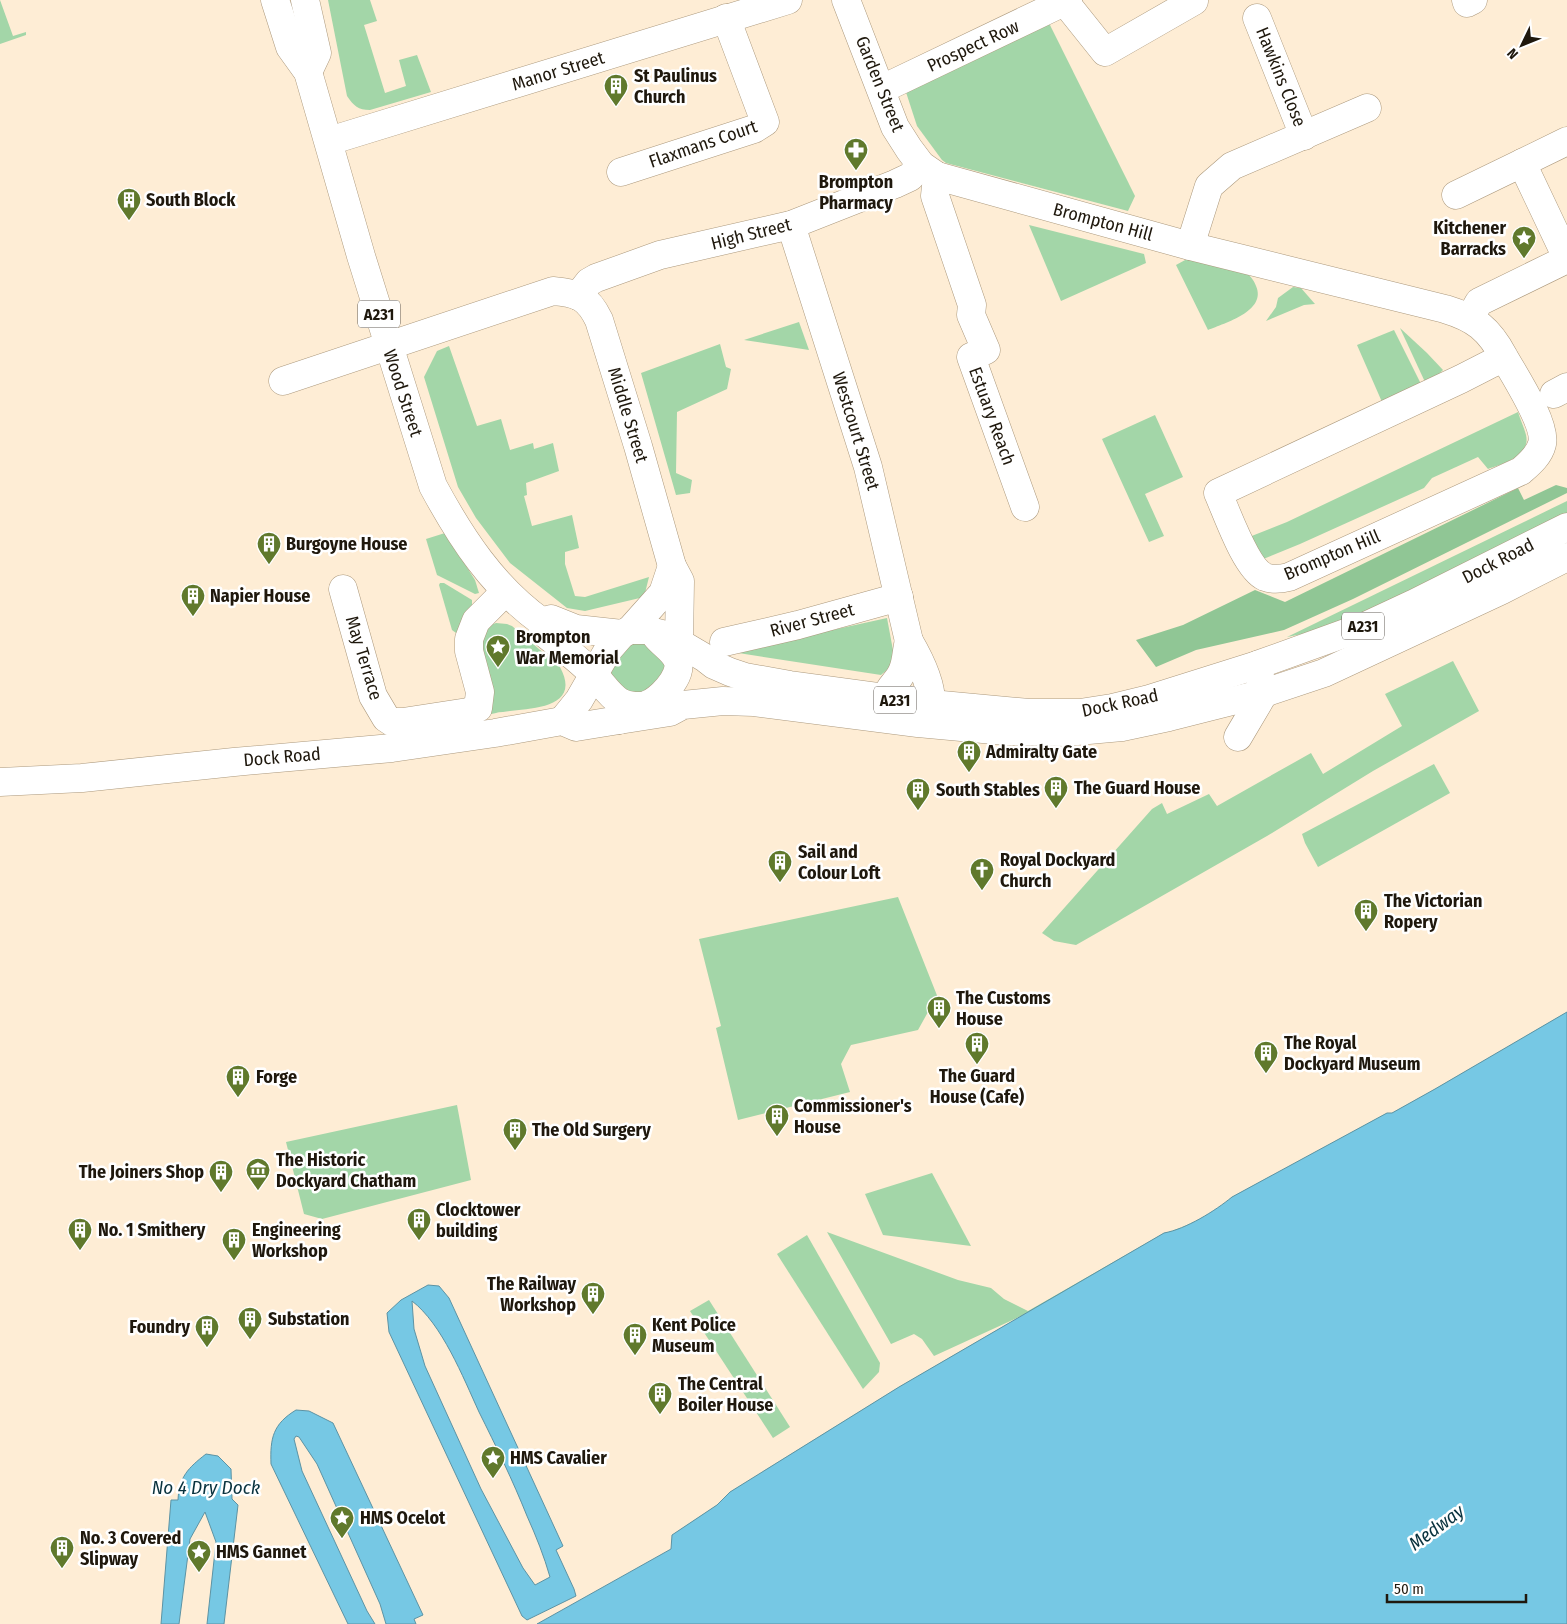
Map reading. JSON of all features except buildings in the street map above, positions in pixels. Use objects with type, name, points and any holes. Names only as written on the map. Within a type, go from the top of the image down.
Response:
[{"type":"street","name":"Wood Street","points":[[275,0],[290,47],[308,72],[388,346],[432,486],[450,519],[467,544],[505,592],[542,622],[543,632],[594,674]]},
{"type":"street","points":[[304,0],[317,53],[308,72]]},
{"type":"street","name":"Manor Street","points":[[329,141],[788,0]]},
{"type":"street","name":"Garden Street","points":[[846,0],[882,89],[895,127],[909,149],[929,170]]},
{"type":"street","name":"Prospect Row","points":[[882,89],[1066,1],[1105,52],[1194,2],[1193,0]]},
{"type":"street","points":[[1466,0],[1467,3],[1473,0]]},
{"type":"street","name":"Flaxmans Court","points":[[621,172],[754,129],[765,122],[726,18]]},
{"type":"street","name":"Hawkins Close","points":[[1257,18],[1304,136]]},
{"type":"street","name":"Hawkins Close","points":[[1190,246],[1209,186],[1232,166],[1367,108]]},
{"type":"street","points":[[1456,195],[1567,141]]},
{"type":"street","points":[[1470,318],[1477,304],[1567,258],[1522,163]]},
{"type":"street","name":"High Street","points":[[283,381],[388,346],[566,293],[593,279],[660,256],[791,225],[929,170]]},
{"type":"street","name":"Brompton Hill","points":[[929,170],[1190,246],[1457,313],[1481,324],[1488,332],[1504,357],[1536,416],[1543,434],[1542,445],[1534,460],[1521,471],[1289,577],[1276,579],[1266,577],[1255,570],[1250,564],[1208,497],[1504,357]]},
{"type":"street","name":"Estuary Reach","points":[[929,170],[935,196],[972,305],[971,315],[986,350],[971,357],[1025,507]]},
{"type":"street","name":"Westcourt Street","points":[[791,225],[868,467],[909,641],[921,662],[930,692],[931,704]]},
{"type":"street","name":"Middle Street","points":[[566,293],[592,307],[598,320],[638,446],[672,566],[680,581],[679,643]]},
{"type":"street","name":"Dock Road","points":[[635,632],[666,635],[714,665],[745,677],[931,704],[1030,713],[1080,713],[1149,699],[1227,675],[1368,625],[1567,527]]},
{"type":"street","name":"Dock Road","points":[[636,710],[670,712],[683,705],[722,701],[754,702],[918,723],[1005,731],[1057,732],[1122,727],[1264,693],[1324,672],[1494,594],[1567,557]]},
{"type":"street","points":[[562,721],[579,700],[608,650],[635,632],[663,593],[672,566]]},
{"type":"street","name":"May Terrace","points":[[343,589],[373,696],[382,714],[392,722],[468,712],[478,708],[480,692],[469,639],[476,621],[505,592]]},
{"type":"street","name":"River Street","points":[[724,642],[798,625],[899,597]]},
{"type":"street","points":[[542,622],[551,619],[576,629],[635,632],[676,658],[679,668],[674,682],[636,710],[611,695],[594,674]]},
{"type":"street","name":"Westcourt Street","points":[[886,698],[888,690],[904,669],[909,641]]},
{"type":"street","points":[[1227,675],[1236,700],[1238,737],[1264,693],[1256,665]]},
{"type":"street","name":"Dock Road","points":[[0,782],[82,778],[392,748],[486,735],[562,721],[576,727],[673,702],[683,705]]},
{"type":"green space","points":[[0,0],[13,36],[26,32],[26,35],[0,44]]},
{"type":"green space","points":[[328,0],[370,0],[377,21],[364,25],[385,93],[406,86],[399,60],[417,55],[431,92],[370,110],[354,105],[347,96]]},
{"type":"green space","points":[[1045,15],[1135,196],[1128,211],[946,163],[917,126],[903,83]]},
{"type":"green space","points":[[1029,225],[1144,254],[1146,263],[1061,301]]},
{"type":"green space","points":[[1187,259],[1244,271],[1251,277],[1256,286],[1258,295],[1256,302],[1250,309],[1234,320],[1208,330],[1176,265]]},
{"type":"green space","points":[[1293,287],[1301,288],[1315,304],[1304,305],[1266,321],[1276,307],[1278,298]]},
{"type":"green space","points":[[799,322],[809,350],[744,340]]},
{"type":"green space","points":[[1400,328],[1443,370],[1438,375],[1425,382]]},
{"type":"green space","points":[[1394,330],[1421,384],[1382,402],[1357,345]]},
{"type":"green space","points":[[720,344],[726,367],[731,369],[727,389],[677,412],[676,473],[692,480],[690,493],[676,495],[641,373]]},
{"type":"green space","points":[[449,346],[477,426],[501,419],[510,450],[533,443],[534,449],[553,443],[559,471],[526,483],[527,495],[524,496],[532,526],[572,515],[579,548],[565,552],[565,564],[575,596],[585,597],[649,577],[644,597],[585,611],[567,608],[510,563],[476,518],[458,487],[424,377],[437,351]]},
{"type":"green space","points":[[1518,412],[1526,435],[1526,442],[1520,454],[1508,462],[1488,469],[1478,457],[1432,478],[1424,488],[1251,564],[1239,541],[1287,522]]},
{"type":"green space","points":[[1155,415],[1183,477],[1145,494],[1164,536],[1149,542],[1102,439]]},
{"type":"green space","points":[[1556,485],[1567,488],[1567,493],[1353,599],[1284,630],[1196,650],[1156,667],[1136,640],[1183,625],[1255,590],[1285,602],[1518,488],[1524,500]]},
{"type":"green space","points":[[1567,501],[1567,516],[1515,543],[1328,629],[1287,637]]},
{"type":"green space","points":[[445,533],[475,580],[479,593],[475,594],[437,575],[426,539]]},
{"type":"green space","points":[[440,583],[444,583],[472,600],[472,607],[456,633],[452,630]]},
{"type":"green space","points":[[887,618],[895,661],[881,675],[732,652]]},
{"type":"green space","points":[[496,623],[512,626],[560,667],[565,681],[564,692],[559,699],[538,707],[487,715],[480,650],[488,626]]},
{"type":"green space","points":[[629,643],[647,643],[666,663],[658,689],[633,696],[612,676],[611,671],[615,660]]},
{"type":"green space","points":[[1453,661],[1479,711],[1373,771],[1267,836],[1076,945],[1054,941],[1042,933],[1152,809],[1162,803],[1167,814],[1209,794],[1217,806],[1311,753],[1323,774],[1402,726],[1385,694]]},
{"type":"green space","points":[[1434,764],[1450,793],[1318,867],[1302,834]]},
{"type":"green space","points":[[898,897],[940,1003],[928,1012],[918,1030],[851,1045],[841,1064],[850,1092],[738,1120],[716,1028],[721,1026],[699,939]]},
{"type":"green space","points":[[1567,1012],[1567,1038],[672,1535],[717,1505],[730,1492],[899,1387],[1021,1316],[934,1356],[922,1339],[914,1334],[891,1344],[827,1232],[958,1280],[991,1288],[1004,1299],[1028,1311],[1164,1233],[1200,1219],[1232,1197],[1387,1113],[1392,1113]]},
{"type":"green space","points":[[457,1105],[471,1180],[322,1219],[304,1214],[286,1142]]},
{"type":"green space","points":[[932,1173],[971,1246],[883,1235],[865,1194]]},
{"type":"green space","points":[[807,1235],[880,1363],[879,1372],[863,1389],[777,1254]]},
{"type":"green space","points":[[709,1300],[790,1427],[773,1438],[690,1311]]},
{"type":"water","name":"Medway","points":[[1567,1012],[1567,1624],[537,1624],[671,1549],[672,1535],[717,1505],[730,1492],[899,1387],[1164,1233],[1182,1228],[1200,1219],[1232,1197],[1387,1113],[1392,1113]]},
{"type":"water","points":[[428,1285],[439,1286],[449,1298],[563,1546],[556,1550],[576,1596],[527,1620],[522,1616],[389,1332],[387,1313],[401,1300]],"holes":[[[412,1301],[423,1311],[451,1352],[537,1539],[550,1577],[535,1585],[523,1568],[481,1489],[425,1366],[414,1329]]]},
{"type":"water","points":[[296,1410],[309,1411],[333,1423],[423,1615],[414,1619],[416,1624],[386,1624],[380,1604],[317,1464],[299,1437],[296,1436],[294,1439],[302,1471],[367,1611],[375,1624],[348,1624],[271,1464],[271,1447],[274,1432],[288,1415]]},
{"type":"water","name":"No 4 Dry Dock","points":[[206,1454],[218,1456],[231,1469],[232,1499],[238,1505],[224,1624],[207,1624],[216,1542],[205,1512],[190,1539],[179,1624],[161,1624],[171,1500],[178,1500],[180,1485],[186,1474]]},
{"type":"place","name":"St Paulinus Church","points":[[616,107]]},
{"type":"place","name":"Brompton Pharmacy","points":[[856,171]]},
{"type":"place","name":"South Block","points":[[129,221]]},
{"type":"place","name":"Kitchener Barracks","points":[[1524,259]]},
{"type":"place","name":"Burgoyne House","points":[[269,565]]},
{"type":"place","name":"Napier House","points":[[193,617]]},
{"type":"place","name":"Brompton War Memorial","points":[[498,668]]},
{"type":"place","name":"Admiralty Gate","points":[[969,773]]},
{"type":"place","name":"The Guard House","points":[[1056,809]]},
{"type":"place","name":"South Stables","points":[[918,811]]},
{"type":"place","name":"Sail and Colour Loft","points":[[780,883]]},
{"type":"place","name":"Royal Dockyard Church","points":[[982,891]]},
{"type":"place","name":"The Victorian Ropery","points":[[1366,932]]},
{"type":"place","name":"The Customs House","points":[[939,1029]]},
{"type":"place","name":"The Guard House (Cafe)","points":[[977,1065]]},
{"type":"place","name":"The Royal Dockyard Museum","points":[[1266,1074]]},
{"type":"place","name":"Forge","points":[[238,1098]]},
{"type":"place","name":"Commissioner's House","points":[[777,1137]]},
{"type":"place","name":"The Old Surgery","points":[[515,1151]]},
{"type":"place","name":"The Historic Dockyard Chatham","points":[[258,1191]]},
{"type":"place","name":"The Joiners Shop","points":[[221,1193]]},
{"type":"place","name":"Clocktower building","points":[[419,1241]]},
{"type":"place","name":"No. 1 Smithery","points":[[80,1251]]},
{"type":"place","name":"Engineering Workshop","points":[[234,1261]]},
{"type":"place","name":"The Railway Workshop","points":[[593,1315]]},
{"type":"place","name":"Substation","points":[[250,1340]]},
{"type":"place","name":"Foundry","points":[[207,1348]]},
{"type":"place","name":"Kent Police Museum","points":[[635,1356]]},
{"type":"place","name":"The Central Boiler House","points":[[660,1415]]},
{"type":"place","name":"HMS Cavalier","points":[[493,1479]]},
{"type":"place","name":"HMS Ocelot","points":[[342,1539]]},
{"type":"place","name":"No. 3 Covered Slipway","points":[[62,1569]]},
{"type":"place","name":"HMS Gannet","points":[[199,1573]]}]
